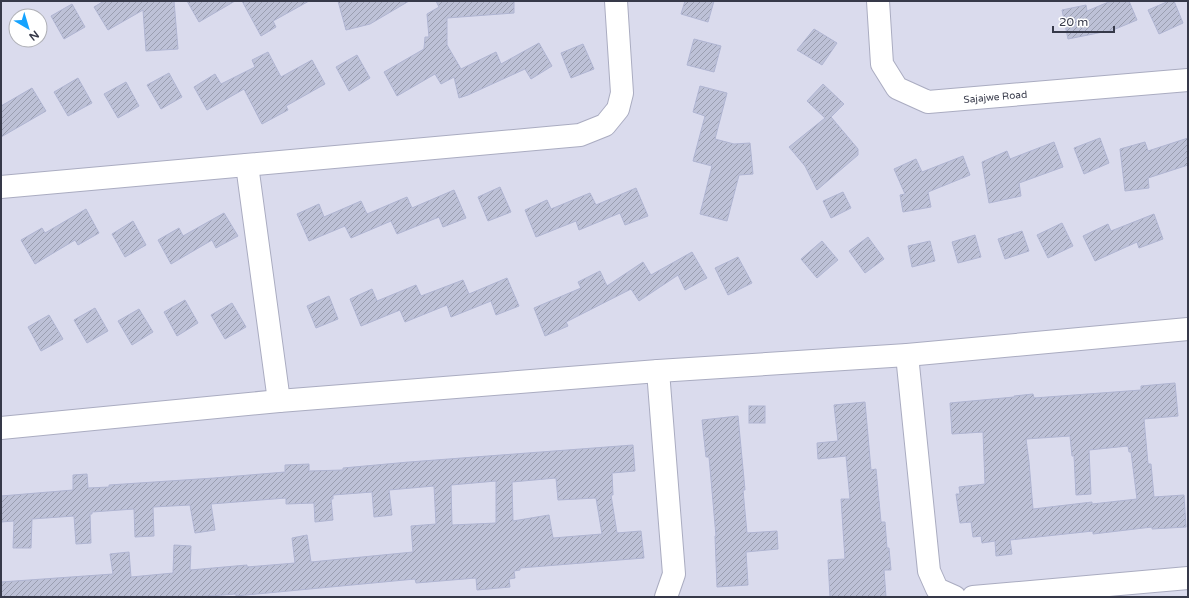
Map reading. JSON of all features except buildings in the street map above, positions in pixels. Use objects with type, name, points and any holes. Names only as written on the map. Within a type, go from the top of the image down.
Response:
[{"type":"street","points":[[1,187],[580,136],[605,125],[618,109],[622,93],[616,1]]},
{"type":"street","name":"Sajajwe Road","points":[[878,1],[882,64],[897,88],[928,102],[1188,80]]},
{"type":"street","points":[[247,165],[279,401]]},
{"type":"street","points":[[1,428],[279,401],[658,371],[907,355],[1188,329]]},
{"type":"street","points":[[907,355],[929,571],[937,589],[955,597]]},
{"type":"street","points":[[658,371],[674,574],[666,597]]},
{"type":"street","points":[[973,597],[1188,578]]},
{"type":"shaded area","points":[[1,1],[1188,1],[1188,597],[1,597]]}]
